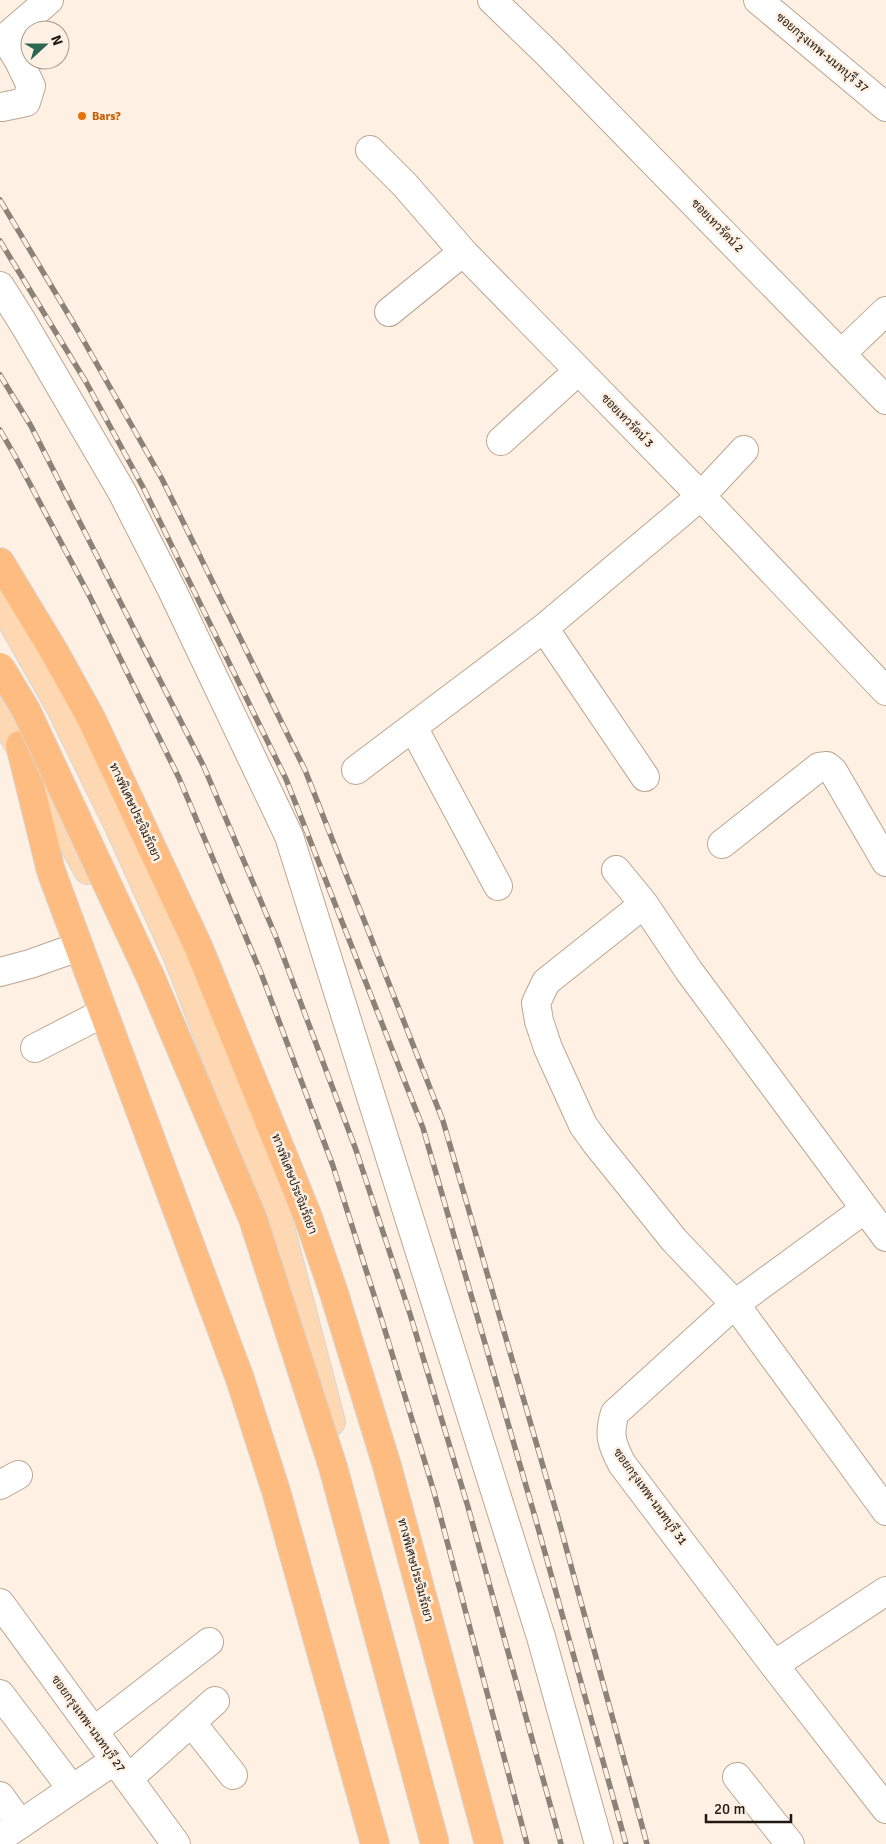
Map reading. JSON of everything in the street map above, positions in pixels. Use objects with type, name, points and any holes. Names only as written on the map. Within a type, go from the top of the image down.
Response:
[{"type":"highway","name":"ทางพิเศษประจิมรัถยา","points":[[0,562],[55,653],[91,718],[198,946],[308,1217],[334,1293],[387,1466],[490,1844]]},
{"type":"highway","points":[[0,667],[26,710],[147,969],[253,1220],[333,1467],[435,1844]]},
{"type":"highway","points":[[20,745],[51,871],[240,1379],[276,1492],[375,1844]]},
{"type":"main road","points":[[0,600],[60,706],[120,826],[178,958],[277,1216],[444,1844]]},
{"type":"main road","points":[[0,711],[277,1216]]},
{"type":"street","points":[[2,107],[26,102],[31,86],[5,38],[49,0]]},
{"type":"street","name":"ซอยเทวรัตน์ 2","points":[[492,0],[548,54],[886,400]]},
{"type":"street","name":"ซอยกรุงเทพ-นนทบุรี 37","points":[[758,0],[886,107]]},
{"type":"street","name":"ซอยเทวรัตน์ 3","points":[[370,150],[405,186],[463,252],[701,496],[886,690]]},
{"type":"street","points":[[389,312],[463,252]]},
{"type":"street","points":[[0,286],[122,492],[172,590],[289,836],[541,1637],[599,1844]]},
{"type":"street","points":[[842,353],[886,311]]},
{"type":"street","points":[[501,441],[578,371]]},
{"type":"street","points":[[356,770],[544,628],[701,496],[744,450]]},
{"type":"street","points":[[544,628],[645,778]]},
{"type":"street","points":[[413,727],[498,886]]},
{"type":"street","points":[[722,844],[820,767],[827,766],[834,771],[886,862]]},
{"type":"street","points":[[616,870],[644,904],[689,971],[886,1237]]},
{"type":"street","points":[[644,904],[546,982],[536,1003],[539,1021],[548,1048],[583,1125],[674,1240],[735,1304],[886,1511]]},
{"type":"street","points":[[0,972],[30,964],[78,947]]},
{"type":"street","points":[[35,1048],[104,1013]]},
{"type":"street","name":"ซอยกรุงเทพ-นนทบุรี 31","points":[[865,1209],[735,1304],[615,1413],[610,1426],[612,1445],[622,1464],[886,1809]]},
{"type":"street","points":[[774,1665],[886,1591]]},
{"type":"street","name":"ซอยกรุงเทพ-นนทบุรี 27","points":[[0,1603],[176,1844]]},
{"type":"street","points":[[94,1731],[208,1642]]},
{"type":"street","points":[[0,1694],[72,1788]]},
{"type":"street","points":[[0,1796],[10,1831],[72,1788],[122,1769],[192,1722],[215,1702]]},
{"type":"street","points":[[192,1722],[233,1774]]},
{"type":"street","points":[[737,1777],[790,1844]]},
{"type":"railway","points":[[0,200],[77,329],[162,479],[305,770],[443,1121],[558,1518],[647,1844]]},
{"type":"railway","points":[[0,241],[86,382],[144,489],[286,779],[423,1128],[537,1524],[626,1844]]},
{"type":"railway","points":[[0,375],[31,426],[204,767],[276,937],[356,1150],[410,1314],[468,1507],[561,1844]]},
{"type":"railway","points":[[0,430],[89,595],[179,778],[261,973],[333,1166],[434,1492],[527,1844]]},
{"type":"place","name":"Bars?","points":[[82,116]]}]
